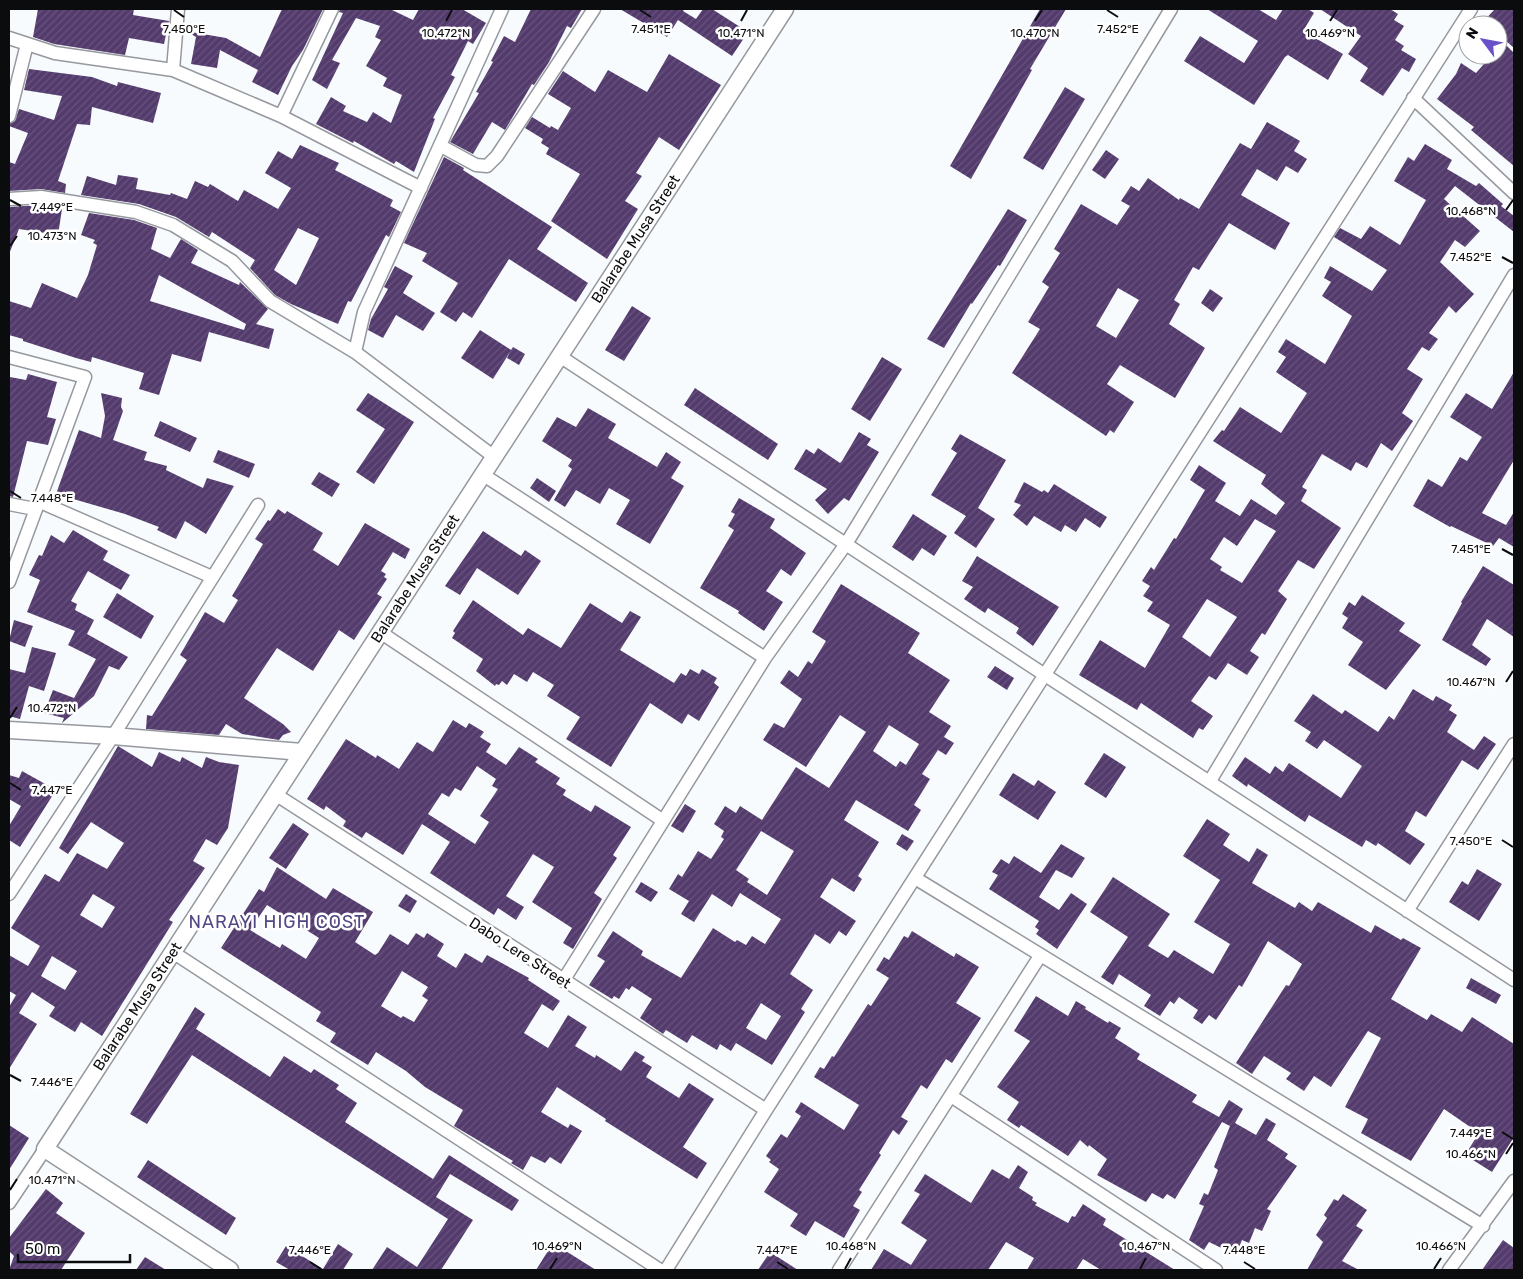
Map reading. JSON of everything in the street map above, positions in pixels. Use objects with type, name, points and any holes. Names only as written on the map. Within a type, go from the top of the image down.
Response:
[{"type":"street","points":[[173,70],[178,9]]},
{"type":"street","points":[[282,116],[332,9]]},
{"type":"street","points":[[356,352],[364,312],[502,9]]},
{"type":"street","points":[[441,146],[476,165],[487,166],[497,156],[594,9]]},
{"type":"street","name":"Balarabe Musa Street","points":[[45,1149],[174,953],[493,456],[560,357],[785,9]]},
{"type":"street","points":[[563,981],[765,658],[846,544],[1171,9]]},
{"type":"street","points":[[666,1270],[766,1110],[1471,9]]},
{"type":"street","points":[[9,38],[55,53],[173,70],[282,116],[421,188]]},
{"type":"street","points":[[9,116],[27,44]]},
{"type":"street","points":[[1413,98],[1514,193]]},
{"type":"street","points":[[9,199],[41,197],[136,212],[173,225],[232,262],[270,302],[356,352],[493,456]]},
{"type":"street","points":[[1210,781],[1514,275]]},
{"type":"street","points":[[9,356],[86,377],[9,582]]},
{"type":"street","points":[[560,357],[1514,980]]},
{"type":"street","points":[[482,474],[765,658]]},
{"type":"street","points":[[9,504],[37,505],[212,577]]},
{"type":"street","points":[[9,894],[113,736],[258,505]]},
{"type":"street","points":[[380,632],[662,820]]},
{"type":"street","points":[[9,730],[113,736],[302,752]]},
{"type":"street","points":[[1407,911],[1514,744]]},
{"type":"street","name":"Dabo Lere Street","points":[[275,794],[766,1110]]},
{"type":"street","points":[[915,878],[1483,1226]]},
{"type":"street","points":[[174,953],[660,1270]]},
{"type":"street","points":[[838,1270],[1040,956]]},
{"type":"street","points":[[951,1096],[1216,1270]]},
{"type":"street","points":[[9,1203],[45,1149],[230,1270]]},
{"type":"street","points":[[1449,1270],[1483,1226],[1514,1181]]},
{"type":"building","points":[[38,9],[134,9],[133,15],[169,21],[164,44],[129,38],[125,55],[54,44],[33,37]]},
{"type":"building","points":[[282,9],[323,9],[278,95],[252,82],[258,70],[220,50],[217,68],[191,64],[196,37],[191,32],[226,38],[260,57]]},
{"type":"building","points":[[340,9],[390,9],[413,20],[419,9],[462,9],[486,23],[473,44],[468,41],[451,75],[455,77],[433,118],[435,119],[414,172],[396,161],[394,164],[354,141],[353,143],[316,124],[331,97],[346,106],[343,111],[367,122],[373,112],[391,123],[402,95],[383,86],[387,78],[366,66],[381,40],[375,37],[380,26],[356,18],[332,60],[340,63],[327,89],[312,80],[343,13],[339,12]]},
{"type":"building","points":[[531,9],[582,9],[571,28],[567,26],[549,62],[534,85],[532,84],[505,130],[492,122],[473,154],[450,142],[479,93],[476,92],[493,62],[491,61],[504,36],[515,42]]},
{"type":"building","points":[[620,9],[684,9],[683,11],[696,19],[703,9],[712,9],[748,32],[732,56],[678,20],[667,37]]},
{"type":"building","points":[[1040,9],[1066,9],[1030,69],[1032,70],[971,179],[950,166]]},
{"type":"building","points":[[1207,9],[1258,9],[1276,20],[1283,9],[1308,9],[1314,13],[1303,31],[1343,54],[1328,80],[1288,55],[1254,105],[1184,61],[1200,36],[1244,63],[1258,41]]},
{"type":"building","points":[[1320,9],[1390,9],[1398,14],[1394,20],[1404,26],[1395,40],[1404,46],[1401,50],[1416,59],[1409,72],[1402,68],[1383,96],[1360,81],[1368,68],[1348,54],[1361,36]]},
{"type":"building","points":[[1495,9],[1514,9],[1514,48],[1508,43],[1508,15],[1489,15]]},
{"type":"building","points":[[1508,47],[1514,53],[1514,166],[1471,130],[1474,127],[1437,99],[1456,74],[1460,65],[1464,65],[1476,73],[1483,65],[1508,65]]},
{"type":"building","points":[[669,54],[721,85],[679,150],[659,137],[636,173],[642,176],[625,201],[638,209],[607,259],[551,221],[580,174],[546,154],[549,148],[541,143],[543,139],[525,128],[532,117],[550,128],[551,126],[558,130],[571,108],[548,94],[563,71],[595,92],[608,70],[647,92]]},
{"type":"building","points":[[29,69],[92,77],[117,86],[118,82],[161,93],[153,123],[92,107],[90,125],[77,124],[58,181],[66,184],[65,193],[41,189],[9,191],[9,162],[15,164],[28,133],[9,126],[9,124],[15,121],[19,109],[54,120],[62,96],[24,90]]},
{"type":"building","points":[[1065,87],[1085,99],[1043,170],[1023,158]]},
{"type":"building","points":[[1267,122],[1300,141],[1294,151],[1307,159],[1298,173],[1286,166],[1277,181],[1257,169],[1241,195],[1290,223],[1275,250],[1229,223],[1199,270],[1193,267],[1174,300],[1180,304],[1169,324],[1205,348],[1175,398],[1120,365],[1107,384],[1134,402],[1114,433],[1110,430],[1106,436],[1012,373],[1040,329],[1028,322],[1049,287],[1042,282],[1060,253],[1054,249],[1081,204],[1117,225],[1130,206],[1121,201],[1131,186],[1139,191],[1148,178],[1179,200],[1180,198],[1199,209],[1240,143],[1251,149]],"holes":[[[1118,288],[1139,300],[1116,338],[1096,326]]]},
{"type":"building","points":[[1425,144],[1452,160],[1447,169],[1476,186],[1479,183],[1503,204],[1501,206],[1514,216],[1514,232],[1455,186],[1444,199],[1480,231],[1465,247],[1455,240],[1440,262],[1474,294],[1456,313],[1449,306],[1429,333],[1438,339],[1429,351],[1422,347],[1407,369],[1423,379],[1402,413],[1413,421],[1392,451],[1381,443],[1367,468],[1356,462],[1351,471],[1322,454],[1302,487],[1307,490],[1301,501],[1341,528],[1314,569],[1298,560],[1278,591],[1287,599],[1265,635],[1262,633],[1250,651],[1259,657],[1247,675],[1228,663],[1216,680],[1209,676],[1191,701],[1213,716],[1203,730],[1199,728],[1193,738],[1141,703],[1137,710],[1079,675],[1100,640],[1145,668],[1170,625],[1147,611],[1153,602],[1143,596],[1150,586],[1142,581],[1151,567],[1154,570],[1174,538],[1176,539],[1205,490],[1190,480],[1199,465],[1226,483],[1215,501],[1240,516],[1251,499],[1276,515],[1285,503],[1261,484],[1266,475],[1213,441],[1222,430],[1224,431],[1240,407],[1281,433],[1307,393],[1276,372],[1286,357],[1278,352],[1286,339],[1325,364],[1352,316],[1322,296],[1331,282],[1324,278],[1330,266],[1372,291],[1387,270],[1334,237],[1340,228],[1361,239],[1370,226],[1400,245],[1426,200],[1394,181],[1408,157],[1414,161]],"holes":[[[1255,519],[1276,531],[1242,583],[1220,570],[1222,567],[1210,559],[1224,537],[1237,546]],[[1207,599],[1237,617],[1210,657],[1182,637]]]},
{"type":"building","points":[[300,145],[339,163],[335,170],[393,200],[390,206],[401,212],[389,237],[386,235],[351,302],[348,301],[338,324],[275,295],[250,268],[255,260],[212,232],[209,237],[176,217],[139,204],[81,195],[87,176],[116,185],[118,175],[138,178],[136,189],[170,195],[171,193],[187,199],[195,181],[208,187],[210,184],[238,201],[244,190],[278,209],[291,188],[265,173],[278,151],[292,159]],"holes":[[[298,228],[319,238],[296,285],[274,270]]]},
{"type":"building","points":[[1106,150],[1119,159],[1105,179],[1092,170]]},
{"type":"building","points":[[444,157],[464,168],[463,170],[552,227],[537,249],[588,283],[576,302],[509,259],[472,318],[463,312],[456,322],[440,312],[458,283],[422,261],[427,253],[404,243]]},
{"type":"building","points":[[41,205],[62,209],[58,235],[19,229],[9,254],[9,207]]},
{"type":"building","points":[[1008,209],[1027,220],[1000,266],[998,265],[971,303],[944,348],[927,339]]},
{"type":"building","points":[[89,213],[134,220],[157,228],[151,249],[170,258],[181,239],[198,250],[191,263],[239,285],[240,282],[268,309],[256,324],[274,329],[269,349],[209,332],[201,362],[172,354],[159,395],[139,389],[144,373],[92,357],[91,362],[76,358],[9,335],[9,301],[31,308],[42,283],[77,298],[88,275],[97,245],[93,243],[95,240],[81,235]],"holes":[[[159,275],[246,324],[244,330],[150,301]]]},
{"type":"building","points":[[395,266],[413,276],[403,293],[435,313],[423,331],[396,315],[383,338],[368,330],[371,319],[388,289],[384,287]]},
{"type":"building","points":[[1210,289],[1223,298],[1213,312],[1201,303]]},
{"type":"building","points":[[632,306],[651,318],[624,361],[605,350]]},
{"type":"building","points":[[480,330],[511,350],[513,347],[525,354],[519,365],[507,358],[510,352],[493,379],[461,358]]},
{"type":"building","points":[[882,357],[902,369],[870,421],[851,409]]},
{"type":"building","points":[[1514,372],[1514,460],[1482,513],[1506,525],[1514,512],[1514,547],[1499,538],[1493,546],[1450,527],[1413,506],[1428,479],[1442,487],[1460,457],[1467,461],[1482,437],[1450,417],[1466,393],[1492,409]]},
{"type":"building","points":[[28,374],[57,382],[47,417],[56,419],[48,445],[27,441],[13,497],[9,496],[9,384],[10,377],[26,380]]},
{"type":"building","points":[[695,388],[778,444],[768,460],[684,405]]},
{"type":"building","points":[[101,393],[122,398],[121,407],[123,411],[113,440],[147,452],[144,460],[167,466],[166,470],[203,488],[207,478],[234,486],[206,534],[185,521],[176,539],[157,530],[159,527],[125,514],[56,494],[79,430],[101,438],[105,416]]},
{"type":"building","points":[[368,393],[414,422],[374,484],[356,472],[385,429],[356,410]]},
{"type":"building","points":[[588,408],[616,424],[608,438],[657,467],[666,452],[681,462],[671,478],[684,486],[650,544],[616,524],[630,500],[609,488],[600,504],[576,490],[565,507],[554,500],[572,469],[568,466],[572,460],[542,441],[557,417],[576,427]]},
{"type":"building","points":[[160,421],[197,438],[190,452],[154,436]]},
{"type":"building","points":[[859,432],[871,439],[867,445],[879,452],[849,501],[844,498],[828,514],[815,500],[827,489],[794,469],[806,449],[814,454],[818,448],[840,463]]},
{"type":"building","points":[[960,434],[1006,460],[978,508],[995,519],[976,548],[954,533],[966,516],[931,495],[957,453],[951,449]]},
{"type":"building","points":[[218,450],[255,464],[249,478],[213,462]]},
{"type":"building","points":[[319,472],[340,484],[332,497],[311,484]]},
{"type":"building","points":[[537,478],[556,491],[549,502],[530,488]]},
{"type":"building","points":[[1024,482],[1042,492],[1044,490],[1048,493],[1054,484],[1107,517],[1100,528],[1085,518],[1076,532],[1065,525],[1061,532],[1034,516],[1027,526],[1013,515],[1021,505],[1014,502]]},
{"type":"building","points":[[739,498],[775,519],[770,528],[806,553],[791,576],[781,569],[766,591],[783,602],[764,631],[738,613],[739,611],[700,588],[734,530],[728,526],[735,514],[731,512]]},
{"type":"building","points":[[278,509],[285,514],[287,511],[323,533],[313,550],[338,566],[365,523],[410,549],[405,559],[393,552],[381,571],[386,574],[384,577],[387,579],[377,594],[382,597],[354,640],[339,630],[313,671],[277,648],[244,698],[283,724],[291,732],[283,735],[279,740],[242,734],[226,724],[219,735],[146,729],[147,715],[152,716],[187,660],[180,655],[205,612],[224,623],[238,600],[232,596],[263,544],[255,539]]},
{"type":"building","points":[[913,514],[947,536],[934,556],[922,548],[913,561],[892,547]]},
{"type":"building","points":[[73,530],[108,551],[103,560],[130,575],[121,590],[88,571],[71,601],[77,604],[75,610],[94,620],[87,634],[128,657],[119,670],[109,666],[94,696],[62,723],[64,718],[44,713],[53,690],[74,698],[96,659],[68,645],[75,631],[27,612],[40,580],[29,575],[39,555],[42,556],[51,535],[64,543]]},
{"type":"building","points":[[483,531],[521,556],[525,550],[541,561],[518,595],[477,568],[460,595],[445,586]]},
{"type":"building","points":[[977,556],[1059,607],[1033,646],[1016,633],[1019,628],[988,608],[985,613],[964,599],[973,587],[962,581]]},
{"type":"building","points":[[1483,566],[1514,585],[1514,637],[1487,619],[1472,645],[1491,659],[1486,666],[1442,640],[1461,602]]},
{"type":"building","points":[[841,584],[920,633],[908,653],[950,680],[929,712],[951,726],[944,737],[954,743],[946,755],[938,750],[922,774],[930,779],[914,805],[921,810],[908,831],[856,800],[844,820],[879,842],[858,876],[862,879],[854,892],[832,878],[820,897],[856,921],[846,936],[839,931],[830,944],[815,934],[790,974],[813,990],[801,1009],[805,1012],[772,1065],[736,1043],[731,1051],[720,1044],[717,1050],[692,1035],[687,1043],[666,1030],[663,1034],[640,1018],[652,999],[632,986],[629,990],[626,988],[619,999],[614,996],[612,999],[589,985],[605,961],[597,956],[613,931],[643,951],[641,955],[681,978],[713,928],[735,942],[737,940],[746,945],[752,936],[765,944],[781,919],[740,893],[732,907],[712,894],[694,922],[681,914],[689,901],[669,889],[678,874],[682,877],[698,851],[711,859],[724,839],[721,837],[724,831],[714,824],[725,806],[736,813],[740,806],[762,820],[796,767],[829,788],[866,732],[840,715],[806,767],[763,740],[774,723],[784,728],[802,699],[780,683],[789,670],[798,677],[808,661],[812,664],[826,641],[812,632]],"holes":[[[889,725],[919,744],[906,765],[900,761],[896,767],[873,751]],[[761,831],[794,851],[767,895],[747,882],[749,879],[736,870]],[[761,1003],[781,1016],[766,1040],[746,1028]]]},
{"type":"building","points":[[117,593],[154,616],[141,639],[103,617]]},
{"type":"building","points":[[1362,595],[1405,623],[1399,631],[1421,645],[1386,690],[1348,665],[1363,642],[1342,628],[1348,618],[1342,614],[1349,602],[1355,606]]},
{"type":"building","points":[[473,600],[523,635],[528,628],[561,648],[590,603],[622,623],[630,611],[641,617],[620,650],[674,683],[681,673],[686,676],[690,669],[699,674],[702,669],[717,678],[714,683],[719,687],[699,721],[688,714],[682,724],[650,703],[611,767],[566,739],[580,717],[547,696],[554,685],[533,672],[527,682],[514,674],[507,685],[502,681],[499,685],[496,684],[495,686],[476,671],[483,659],[452,638],[455,633],[453,631]]},
{"type":"building","points":[[14,620],[33,626],[25,647],[9,641]]},
{"type":"building","points":[[32,647],[56,653],[44,691],[29,686],[20,719],[9,716],[9,669],[25,673]]},
{"type":"building","points":[[995,666],[1014,678],[1007,690],[987,677]]},
{"type":"building","points":[[1413,689],[1433,701],[1436,696],[1452,705],[1449,710],[1457,715],[1447,732],[1474,750],[1484,736],[1496,744],[1478,770],[1462,760],[1426,817],[1416,811],[1405,831],[1425,844],[1410,865],[1378,843],[1376,846],[1366,840],[1362,847],[1309,815],[1305,822],[1248,784],[1247,787],[1232,776],[1245,757],[1270,774],[1275,766],[1283,772],[1289,763],[1341,798],[1362,766],[1324,740],[1317,749],[1305,741],[1311,732],[1294,721],[1313,694],[1342,714],[1345,710],[1378,732],[1389,716],[1394,720]]},
{"type":"building","points":[[453,720],[466,728],[469,723],[484,732],[480,737],[491,744],[486,752],[506,765],[519,747],[538,759],[535,762],[560,778],[556,784],[566,790],[563,795],[591,812],[595,805],[631,827],[613,855],[617,858],[594,893],[602,899],[573,949],[563,943],[572,928],[532,902],[554,867],[533,854],[506,896],[524,907],[516,920],[498,908],[494,915],[430,873],[450,842],[422,824],[403,855],[366,832],[362,838],[343,826],[346,821],[326,806],[324,810],[307,799],[346,739],[376,758],[377,755],[399,769],[417,742],[433,752]],"holes":[[[477,766],[496,779],[492,786],[498,789],[480,816],[489,822],[475,844],[428,814],[442,793],[449,797],[455,788],[461,791]]]},
{"type":"building","points":[[118,746],[152,767],[159,752],[180,762],[182,757],[202,768],[206,757],[219,762],[239,765],[228,828],[217,845],[206,839],[193,861],[205,868],[169,920],[173,922],[102,1036],[81,1022],[75,1032],[49,1016],[55,1007],[32,992],[19,1013],[37,1024],[9,1069],[9,1007],[16,995],[9,991],[9,955],[28,966],[40,946],[11,928],[45,874],[59,882],[77,853],[107,869],[124,843],[91,822],[68,854],[59,848]],"holes":[[[93,894],[115,907],[102,928],[80,915]],[[52,956],[77,971],[65,990],[41,976]]]},
{"type":"building","points":[[1104,753],[1126,767],[1106,798],[1084,784]]},
{"type":"building","points":[[22,771],[56,790],[20,847],[9,840],[9,826],[21,806],[9,799],[9,775],[19,778]]},
{"type":"building","points":[[1013,773],[1034,786],[1038,780],[1056,792],[1038,820],[999,795]]},
{"type":"building","points":[[685,804],[696,811],[683,833],[671,826]]},
{"type":"building","points":[[1207,819],[1230,834],[1223,845],[1249,862],[1257,848],[1268,855],[1252,883],[1295,908],[1299,902],[1312,911],[1318,902],[1371,933],[1375,925],[1401,940],[1403,938],[1421,948],[1391,999],[1427,1020],[1431,1014],[1462,1032],[1472,1017],[1514,1044],[1514,1137],[1492,1172],[1465,1155],[1479,1133],[1444,1109],[1411,1161],[1361,1133],[1368,1119],[1345,1107],[1381,1038],[1368,1031],[1331,1087],[1314,1076],[1304,1091],[1286,1079],[1291,1073],[1264,1056],[1252,1074],[1236,1063],[1286,985],[1289,986],[1302,964],[1268,941],[1242,987],[1239,985],[1216,1020],[1209,1015],[1202,1024],[1193,1018],[1198,1010],[1179,997],[1174,1004],[1170,1001],[1160,1016],[1144,1006],[1151,995],[1119,974],[1113,985],[1101,977],[1128,937],[1090,912],[1113,877],[1170,914],[1148,946],[1168,958],[1174,950],[1213,974],[1230,944],[1194,922],[1220,880],[1183,856]]},
{"type":"building","points":[[293,823],[309,834],[286,869],[269,858]]},
{"type":"building","points":[[902,834],[914,841],[907,851],[896,844]]},
{"type":"building","points":[[1061,844],[1085,858],[1072,878],[1056,870],[1039,897],[1059,910],[1071,893],[1087,904],[1057,949],[1036,934],[1039,930],[1035,927],[1039,921],[989,889],[998,875],[992,872],[1001,859],[1009,864],[1014,856],[1041,873]]},
{"type":"building","points":[[277,867],[326,899],[333,888],[373,912],[355,942],[375,955],[390,934],[408,945],[416,933],[424,938],[427,933],[444,944],[437,956],[456,968],[465,953],[482,963],[487,955],[529,978],[528,980],[560,1001],[553,1011],[542,1004],[524,1033],[548,1048],[568,1015],[587,1027],[575,1046],[595,1058],[596,1055],[621,1071],[635,1051],[645,1057],[642,1061],[652,1067],[646,1077],[679,1098],[689,1083],[714,1099],[683,1147],[707,1163],[697,1179],[605,1121],[606,1119],[557,1087],[541,1112],[568,1128],[570,1124],[582,1131],[561,1164],[550,1157],[545,1163],[531,1156],[523,1170],[511,1163],[513,1161],[454,1126],[463,1110],[425,1087],[406,1071],[376,1052],[368,1065],[330,1042],[336,1033],[316,1021],[321,1012],[221,948],[259,889],[264,892]],"holes":[[[267,905],[319,938],[306,959],[282,944],[280,948],[250,930]],[[402,971],[428,987],[422,996],[428,1000],[414,1022],[403,1016],[401,1018],[381,1006]]]},
{"type":"building","points":[[1477,869],[1502,884],[1479,921],[1449,902],[1462,881],[1468,885]]},
{"type":"building","points":[[641,882],[658,892],[651,902],[635,892]]},
{"type":"building","points":[[406,894],[417,901],[410,913],[398,906]]},
{"type":"building","points":[[912,931],[954,957],[956,953],[979,967],[956,1003],[981,1018],[952,1063],[946,1059],[927,1089],[921,1085],[901,1117],[908,1121],[899,1135],[893,1130],[879,1153],[881,1155],[859,1190],[862,1192],[853,1206],[860,1210],[844,1238],[815,1221],[806,1236],[790,1226],[798,1214],[764,1192],[779,1169],[769,1162],[771,1160],[766,1156],[781,1134],[787,1138],[801,1116],[795,1112],[801,1102],[844,1130],[859,1105],[814,1077],[820,1067],[824,1069],[832,1056],[834,1057],[868,1004],[871,1006],[889,978],[876,970],[884,957],[889,960],[904,936],[908,938]]},
{"type":"building","points":[[1471,978],[1501,995],[1496,1004],[1466,988]]},
{"type":"building","points":[[1036,996],[1068,1016],[1076,1001],[1108,1023],[1109,1021],[1121,1028],[1115,1038],[1140,1054],[1137,1059],[1197,1095],[1192,1102],[1219,1117],[1229,1100],[1243,1109],[1235,1123],[1256,1135],[1266,1118],[1276,1124],[1267,1140],[1288,1154],[1285,1158],[1297,1166],[1267,1209],[1271,1211],[1262,1231],[1255,1228],[1249,1243],[1242,1240],[1236,1255],[1209,1242],[1204,1250],[1189,1240],[1204,1206],[1199,1204],[1204,1193],[1208,1195],[1218,1170],[1214,1167],[1230,1126],[1222,1122],[1175,1199],[1167,1194],[1163,1199],[1152,1193],[1146,1202],[1097,1175],[1107,1159],[1089,1145],[1088,1147],[1080,1140],[1068,1156],[1021,1125],[1019,1128],[1007,1120],[1019,1102],[997,1087],[1030,1041],[1014,1031]]},
{"type":"building","points":[[195,1007],[205,1014],[196,1029],[270,1077],[284,1056],[311,1073],[314,1069],[339,1085],[336,1089],[357,1103],[345,1122],[433,1179],[449,1155],[519,1200],[512,1211],[450,1174],[436,1197],[473,1220],[441,1270],[372,1270],[387,1247],[417,1267],[448,1219],[192,1055],[147,1124],[130,1114]]},
{"type":"building","points":[[9,1125],[29,1138],[9,1170]]},
{"type":"building","points":[[148,1160],[236,1218],[226,1235],[137,1177]]},
{"type":"building","points":[[1018,1165],[1028,1172],[1019,1188],[1033,1197],[1032,1200],[1037,1203],[1035,1205],[1068,1223],[1072,1216],[1075,1217],[1083,1204],[1106,1219],[1103,1225],[1175,1270],[1101,1270],[1083,1259],[1076,1270],[1027,1270],[1034,1258],[1006,1242],[988,1270],[871,1270],[884,1249],[911,1265],[927,1240],[901,1223],[920,1194],[914,1191],[925,1174],[971,1203],[992,1169],[1009,1179]]},
{"type":"building","points":[[46,1189],[63,1203],[56,1213],[85,1233],[61,1270],[9,1270],[14,1256],[9,1251],[9,1238]]},
{"type":"building","points":[[1343,1194],[1367,1210],[1356,1226],[1363,1230],[1342,1261],[1359,1270],[1307,1270],[1323,1242],[1316,1235],[1327,1218],[1324,1215],[1334,1199],[1338,1201]]},
{"type":"building","points":[[1503,1240],[1514,1248],[1514,1270],[1482,1270]]},
{"type":"building","points":[[553,1243],[596,1270],[536,1270]]},
{"type":"building","points":[[338,1244],[353,1254],[343,1270],[290,1270],[276,1262],[286,1246],[323,1269]]},
{"type":"building","points":[[770,1252],[798,1270],[758,1270]]},
{"type":"building","points":[[145,1257],[166,1270],[136,1270]]},
{"type":"district","name":"NARAYI HIGH COST","points":[[277,922]]}]
